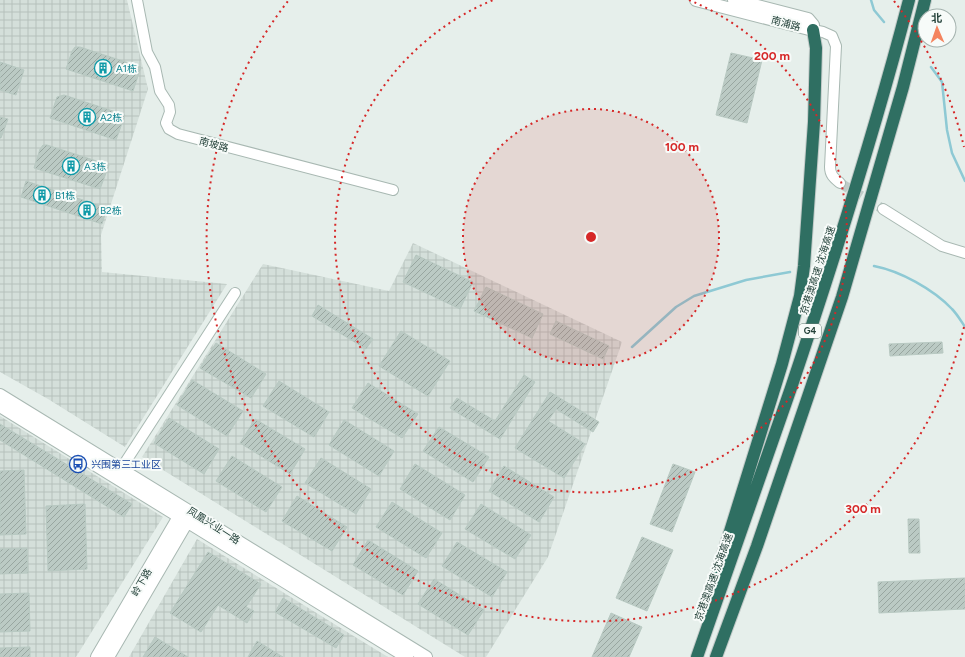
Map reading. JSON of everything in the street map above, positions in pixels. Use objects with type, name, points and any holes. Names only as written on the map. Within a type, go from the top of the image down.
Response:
[{"type":"highway","name":"京港澳高速 沈海高速","points":[[697,657],[739,542],[823,292],[887,84],[909,0]]},
{"type":"highway","name":"G4","points":[[716,657],[757,546],[842,297],[903,87],[925,0]]},
{"type":"highway","points":[[691,657],[782,364],[800,296],[804,266],[814,122],[816,48],[813,30]]},
{"type":"street","name":"南坡路","points":[[137,0],[147,52],[155,67],[160,91],[169,104],[170,112],[166,123],[170,129],[178,134],[393,190]]},
{"type":"street","name":"南浦路","points":[[696,0],[813,30],[812,24],[808,19],[734,0]]},
{"type":"street","points":[[813,30],[824,32],[832,36],[836,46],[830,173],[840,183]]},
{"type":"street","points":[[883,209],[942,246],[965,253]]},
{"type":"street","points":[[119,473],[235,293]]},
{"type":"street","name":"凤凰兴业一路","points":[[0,395],[119,473],[426,657]]},
{"type":"street","name":"凤凰兴业一路","points":[[0,406],[119,473]]},
{"type":"street","name":"凤凰兴业一路","points":[[186,514],[407,657]]},
{"type":"street","name":"岭下路","points":[[97,657],[186,514]]},
{"type":"street","name":"岭下路","points":[[108,657],[186,514]]},
{"type":"shaded area","points":[[0,0],[127,0],[148,89],[101,235],[102,272],[227,284],[125,447],[48,399],[0,372]]},
{"type":"shaded area","points":[[413,243],[622,342],[548,557],[486,657],[465,657],[142,457],[263,264],[389,291]]},
{"type":"shaded area","points":[[0,416],[163,517],[76,657],[0,657]]},
{"type":"shaded area","points":[[197,539],[352,635],[388,657],[129,657]]},
{"type":"building","name":"A1栋","points":[[75,47],[80,47],[141,67],[133,91],[66,69],[72,51]]},
{"type":"building","points":[[731,53],[762,60],[747,123],[716,115]]},
{"type":"building","points":[[0,62],[24,70],[16,95],[0,90]]},
{"type":"building","name":"A2栋","points":[[64,95],[125,115],[116,140],[50,118],[57,97]]},
{"type":"building","points":[[0,117],[8,119],[1,138],[0,138]]},
{"type":"building","name":"A3栋","points":[[43,145],[109,165],[100,189],[34,168],[40,149]]},
{"type":"building","points":[[26,181],[107,208],[102,224],[21,197]]},
{"type":"building","points":[[416,255],[473,282],[460,309],[403,282]]},
{"type":"building","points":[[486,287],[543,314],[532,338],[474,311]]},
{"type":"building","points":[[318,305],[373,339],[366,349],[312,316]]},
{"type":"building","points":[[556,321],[609,346],[603,359],[550,334]]},
{"type":"building","points":[[401,331],[450,361],[428,396],[379,366]]},
{"type":"building","points":[[942,342],[943,353],[890,356],[889,344]]},
{"type":"building","points":[[216,343],[266,374],[251,398],[200,368]]},
{"type":"building","points":[[524,375],[535,382],[500,439],[450,408],[457,398],[495,421]]},
{"type":"building","points":[[192,380],[243,411],[227,436],[177,405]]},
{"type":"building","points":[[279,381],[329,412],[314,437],[263,406]]},
{"type":"building","points":[[368,383],[418,414],[402,438],[352,408]]},
{"type":"building","points":[[550,392],[599,422],[593,432],[556,409],[548,421],[585,444],[564,478],[515,448]]},
{"type":"building","points":[[169,418],[219,449],[204,474],[154,443]]},
{"type":"building","points":[[255,419],[305,449],[290,474],[240,443]]},
{"type":"building","points":[[344,420],[394,451],[379,476],[329,445]]},
{"type":"building","points":[[0,424],[132,504],[124,517],[0,440]]},
{"type":"building","points":[[439,427],[489,457],[473,482],[423,451]]},
{"type":"building","points":[[232,456],[282,487],[266,512],[216,481]]},
{"type":"building","points":[[321,458],[371,489],[356,514],[305,483]]},
{"type":"building","points":[[415,464],[465,495],[450,520],[400,489]]},
{"type":"building","points":[[673,464],[695,472],[672,532],[650,524]]},
{"type":"building","points":[[504,466],[554,497],[539,522],[489,491]]},
{"type":"building","points":[[24,470],[26,534],[0,535],[0,471]]},
{"type":"building","points":[[297,496],[347,527],[332,551],[282,521]]},
{"type":"building","points":[[392,502],[442,533],[426,558],[376,527]]},
{"type":"building","points":[[85,504],[87,569],[48,571],[46,506]]},
{"type":"building","points":[[481,504],[531,535],[515,559],[465,529]]},
{"type":"building","points":[[908,519],[919,519],[920,553],[909,553]]},
{"type":"building","points":[[642,537],[673,550],[647,611],[616,598]]},
{"type":"building","points":[[368,540],[418,571],[403,595],[353,565]]},
{"type":"building","points":[[457,542],[507,572],[492,597],[442,566]]},
{"type":"building","points":[[27,548],[28,573],[0,574],[0,549]]},
{"type":"building","points":[[208,552],[261,584],[246,607],[254,611],[247,623],[218,605],[201,632],[170,613]]},
{"type":"building","points":[[965,578],[965,609],[879,613],[878,582]]},
{"type":"building","points":[[434,579],[484,610],[468,635],[418,604]]},
{"type":"building","points":[[29,593],[30,631],[0,632],[0,594]]},
{"type":"building","points":[[283,598],[344,635],[336,648],[275,612]]},
{"type":"building","points":[[611,613],[642,627],[629,657],[592,657]]},
{"type":"building","points":[[155,637],[188,657],[143,657]]},
{"type":"building","points":[[257,641],[283,657],[248,657]]},
{"type":"building","points":[[30,647],[30,657],[0,657],[0,648]]},
{"type":"waterway","points":[[871,0],[874,10],[884,22]]},
{"type":"waterway","points":[[931,67],[942,82],[947,130],[952,153],[965,181]]},
{"type":"waterway","points":[[874,266],[894,272],[926,288],[952,309],[965,327]]},
{"type":"waterway","points":[[632,347],[676,307],[694,296],[746,280],[790,272]]},
{"type":"tunnel","points":[[840,183],[883,209]]},
{"type":"place","name":"A1栋","points":[[103,68]]},
{"type":"place","name":"A2栋","points":[[87,117]]},
{"type":"place","name":"A3栋","points":[[71,166]]},
{"type":"place","name":"B1栋","points":[[42,195]]},
{"type":"place","name":"B2栋","points":[[87,210]]},
{"type":"place","name":"兴围第三工业区","points":[[78,464]]}]
